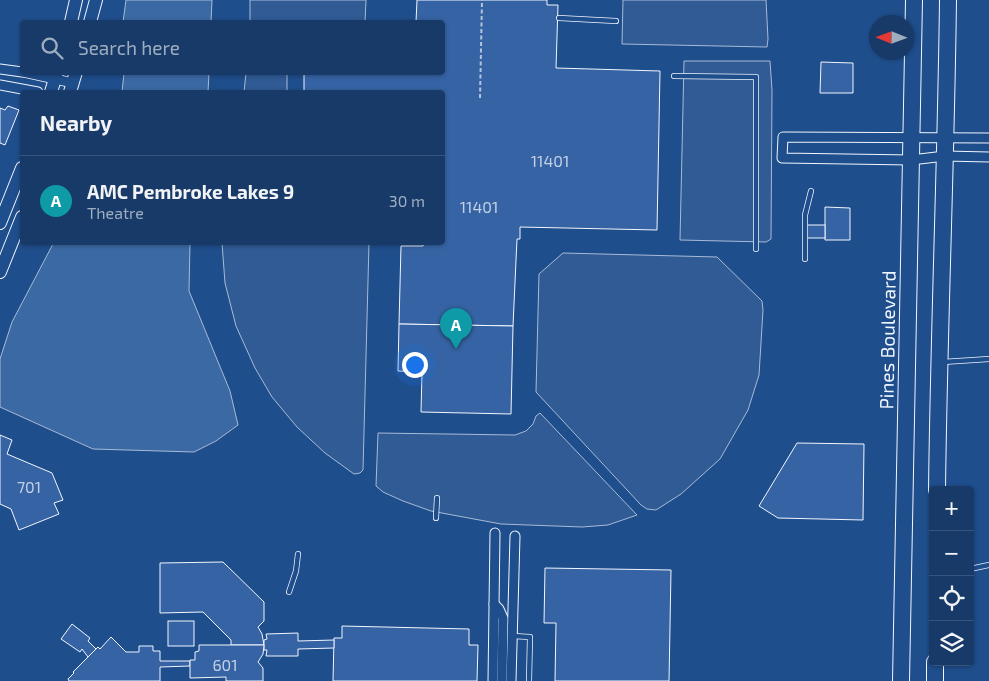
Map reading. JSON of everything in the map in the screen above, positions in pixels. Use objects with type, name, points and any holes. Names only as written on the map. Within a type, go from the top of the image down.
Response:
[{"type":"highway","name":"Pines Boulevard","points":[[901,681],[914,0]]},
{"type":"highway","points":[[937,486],[948,0]]},
{"type":"highway","points":[[935,666],[935,681]]},
{"type":"street","points":[[71,20],[76,0]]},
{"type":"street","points":[[91,20],[96,0]]},
{"type":"street","points":[[0,68],[20,71]]},
{"type":"street","points":[[52,90],[57,75],[73,83]]},
{"type":"street","points":[[0,85],[27,90]]},
{"type":"street","points":[[989,138],[783,138],[782,158],[911,160],[945,156],[989,156]]},
{"type":"street","points":[[0,223],[20,173]]},
{"type":"street","points":[[0,272],[20,222]]},
{"type":"street","points":[[493,681],[495,533]]},
{"type":"street","points":[[511,681],[514,536]]},
{"type":"street","points":[[494,604],[499,609],[503,618],[502,681]]},
{"type":"street","points":[[493,632],[502,638]]},
{"type":"lane","points":[[560,18],[616,21]]},
{"type":"lane","points":[[674,76],[756,77],[756,249]]},
{"type":"lane","points":[[806,259],[805,215],[811,190]]},
{"type":"lane","points":[[939,362],[989,359]]},
{"type":"lane","points":[[436,518],[437,498]]},
{"type":"lane","points":[[289,592],[296,570],[298,554]]},
{"type":"lane","points":[[974,568],[989,564]]},
{"type":"lane","points":[[512,636],[530,637],[529,681]]},
{"type":"path","points":[[480,98],[482,0]]},
{"type":"shaded area","points":[[126,0],[212,0],[211,20],[123,20]]},
{"type":"shaded area","points":[[250,0],[366,0],[365,20],[250,20]]},
{"type":"shaded area","points":[[623,0],[766,0],[767,47],[622,44]]},
{"type":"shaded area","points":[[684,61],[770,61],[772,90],[771,239],[766,242],[680,240]]},
{"type":"shaded area","points":[[124,75],[209,75],[208,90],[122,90]]},
{"type":"shaded area","points":[[246,75],[287,75],[287,90],[244,90]]},
{"type":"shaded area","points":[[52,245],[190,245],[189,291],[230,391],[238,425],[216,441],[194,452],[93,449],[0,407],[0,359],[12,322]]},
{"type":"shaded area","points":[[222,245],[369,245],[363,470],[360,473],[354,474],[325,453],[297,427],[272,397],[255,368],[236,326],[225,283]]},
{"type":"shaded area","points":[[563,253],[717,257],[762,301],[759,375],[748,410],[720,459],[681,494],[656,510],[647,509],[641,505],[536,392],[539,274]]},
{"type":"shaded area","points":[[540,413],[637,515],[608,525],[582,527],[501,524],[431,511],[383,492],[376,486],[378,433],[515,435],[526,431]]},
{"type":"building","points":[[417,0],[547,0],[547,5],[558,5],[556,68],[660,71],[657,230],[520,227],[520,239],[517,239],[513,326],[399,324],[401,246],[445,245],[445,90],[304,90],[304,75],[445,75],[445,20],[416,20]]},
{"type":"building","points":[[821,62],[853,63],[853,93],[820,93]]},
{"type":"building","points":[[8,106],[19,110],[5,145],[0,143],[0,108],[5,110]]},
{"type":"building","points":[[825,207],[850,208],[850,240],[825,240]]},
{"type":"building","points":[[806,225],[825,225],[825,238],[806,238]]},
{"type":"building","points":[[399,324],[513,326],[511,414],[421,412],[422,372],[398,371]]},
{"type":"building","points":[[0,435],[12,440],[7,454],[52,473],[63,500],[54,503],[59,514],[19,530],[11,509],[0,504]]},
{"type":"building","points":[[797,443],[864,444],[863,520],[778,518],[759,506]]},
{"type":"building","points":[[223,562],[264,602],[264,621],[258,627],[262,634],[264,645],[231,645],[231,640],[203,612],[160,613],[160,563]]},
{"type":"building","points":[[545,568],[671,570],[669,681],[555,681],[556,623],[544,623]]},
{"type":"building","points":[[168,621],[194,621],[194,646],[168,646]]},
{"type":"building","points":[[72,624],[90,638],[88,641],[96,649],[88,657],[82,649],[80,652],[61,639]]},
{"type":"building","points":[[342,626],[469,629],[469,645],[478,645],[477,681],[333,681],[334,638],[342,638]]},
{"type":"building","points":[[298,633],[298,641],[334,640],[334,648],[298,649],[298,656],[266,656],[267,650],[264,650],[264,640],[267,639],[266,634]]},
{"type":"building","points":[[111,637],[126,652],[139,652],[139,646],[153,646],[153,651],[160,651],[160,661],[190,661],[190,666],[160,667],[160,681],[69,681],[68,679],[73,672]]},
{"type":"building","points":[[199,645],[264,645],[263,654],[258,662],[263,668],[263,681],[226,681],[226,677],[190,678],[190,660],[195,660],[195,652],[199,651]]},
{"type":"place","name":"AMC Pembroke Lakes 9","points":[[456,349]]}]
